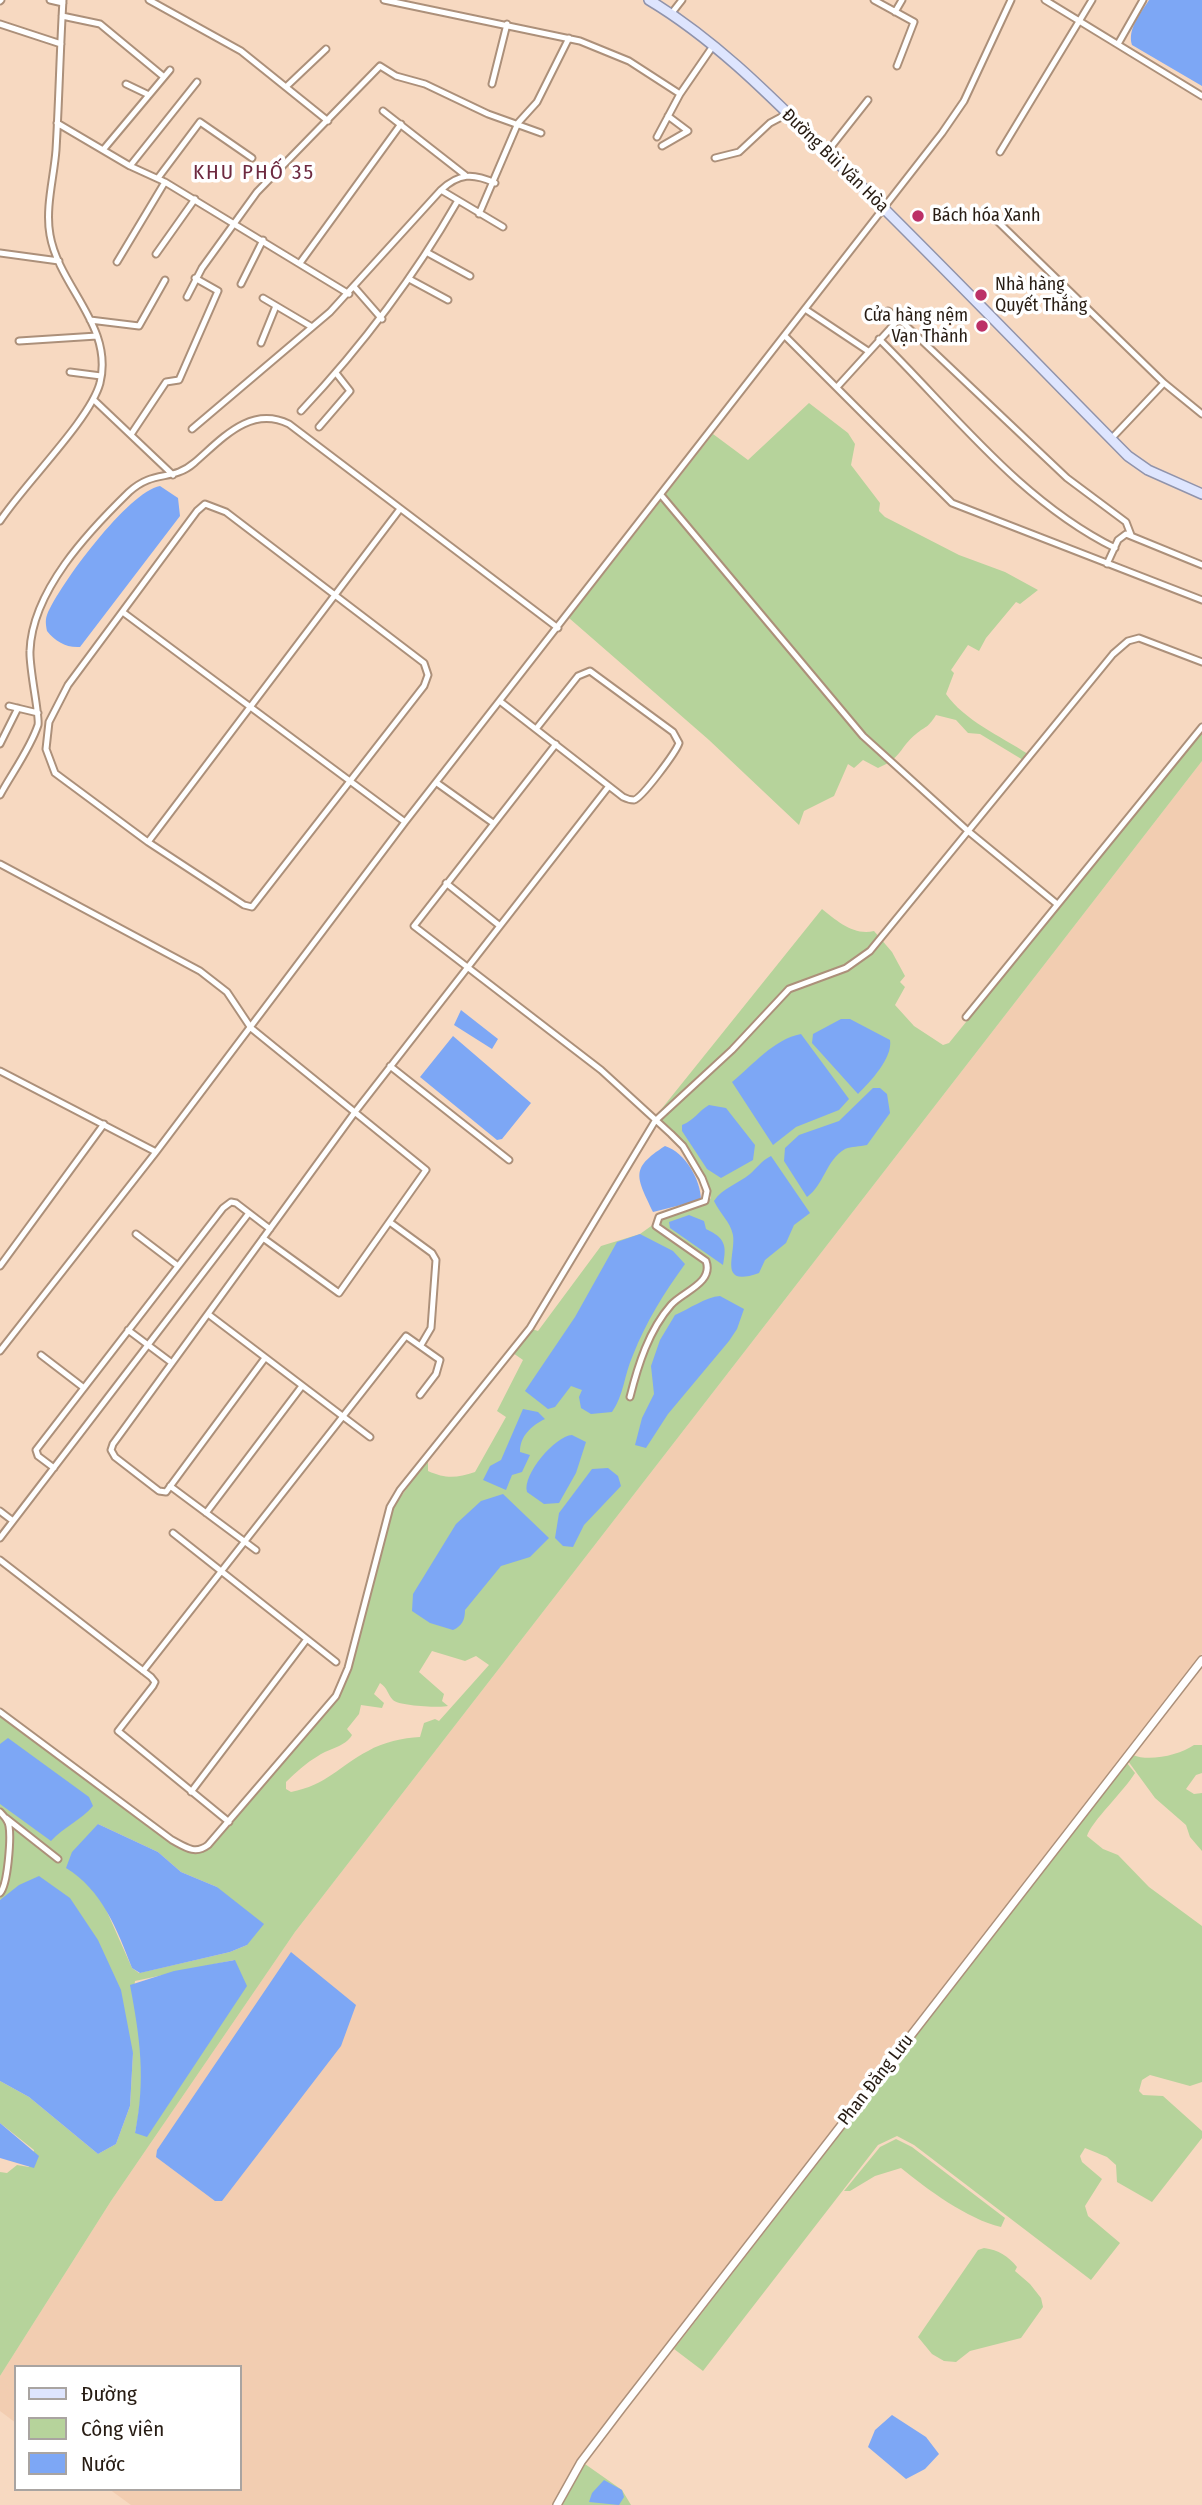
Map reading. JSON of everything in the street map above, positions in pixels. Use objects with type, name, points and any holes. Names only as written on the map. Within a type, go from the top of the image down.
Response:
[{"type":"main road","name":"Đường Bùi Văn Hòa","points":[[649,0],[713,46],[827,152],[1111,439],[1148,470],[1202,494]]},
{"type":"street","points":[[0,521],[94,400],[103,357],[90,320],[52,244],[48,222],[57,123],[63,2],[50,0]]},
{"type":"street","points":[[149,0],[223,40],[288,85],[328,121]]},
{"type":"street","points":[[384,0],[569,38],[629,61],[680,94]]},
{"type":"street","points":[[671,14],[682,0]]},
{"type":"street","points":[[874,0],[914,22],[897,66]]},
{"type":"street","points":[[895,12],[902,0]]},
{"type":"street","points":[[0,1351],[251,1028],[405,822],[942,133],[964,101],[1011,0]]},
{"type":"street","points":[[1045,0],[1202,96]]},
{"type":"street","points":[[1000,152],[1092,0]]},
{"type":"street","points":[[1118,44],[1143,0]]},
{"type":"street","points":[[62,16],[100,24],[164,77]]},
{"type":"street","points":[[0,24],[61,44]]},
{"type":"street","points":[[492,84],[507,24]]},
{"type":"street","points":[[479,214],[495,183],[519,123],[537,102],[569,38]]},
{"type":"street","points":[[657,136],[680,94],[713,46]]},
{"type":"street","points":[[288,85],[327,49]]},
{"type":"street","points":[[187,297],[195,278],[257,192],[380,66],[488,114],[541,133]]},
{"type":"street","points":[[103,150],[170,70]]},
{"type":"street","points":[[130,166],[197,82]]},
{"type":"street","points":[[126,84],[149,95]]},
{"type":"street","points":[[827,152],[868,100]]},
{"type":"street","points":[[383,111],[465,175],[477,176],[495,183]]},
{"type":"street","points":[[715,158],[739,152],[770,123],[787,114]]},
{"type":"street","points":[[662,146],[688,131],[668,116]]},
{"type":"street","points":[[158,178],[200,122],[252,158]]},
{"type":"street","points":[[57,123],[130,166],[195,199],[349,294]]},
{"type":"street","points":[[300,263],[401,124]]},
{"type":"street","points":[[192,429],[349,294],[441,190],[465,175]]},
{"type":"street","points":[[117,262],[165,182]]},
{"type":"street","points":[[441,190],[457,202],[503,227]]},
{"type":"street","points":[[156,254],[195,199]]},
{"type":"street","points":[[301,411],[382,319],[411,280],[457,202]]},
{"type":"street","points":[[985,209],[1164,383],[1202,414]]},
{"type":"street","points":[[241,284],[262,240]]},
{"type":"street","points":[[0,253],[60,261]]},
{"type":"street","points":[[428,253],[470,276]]},
{"type":"street","points":[[132,433],[166,382],[179,380],[218,291],[195,278]]},
{"type":"street","points":[[90,320],[137,327],[165,280]]},
{"type":"street","points":[[411,280],[448,300]]},
{"type":"street","points":[[355,288],[382,319]]},
{"type":"street","points":[[263,298],[312,327]]},
{"type":"street","points":[[261,343],[276,306]]},
{"type":"street","points":[[805,309],[868,351]]},
{"type":"street","points":[[888,311],[1067,478],[1126,522],[1131,535]]},
{"type":"street","points":[[838,386],[899,319]]},
{"type":"street","points":[[19,341],[97,336]]},
{"type":"street","points":[[785,336],[838,386],[952,503],[1202,600]]},
{"type":"street","points":[[879,340],[982,446],[1040,498],[1086,534],[1115,548]]},
{"type":"street","points":[[70,372],[101,376]]},
{"type":"street","points":[[319,427],[350,391],[337,373]]},
{"type":"street","points":[[1111,439],[1164,383]]},
{"type":"street","points":[[94,400],[132,433],[173,475]]},
{"type":"street","points":[[0,795],[38,725],[30,676],[30,650],[33,629],[44,600],[91,533],[146,478],[183,472],[239,426],[257,417],[276,417],[289,424],[558,628]]},
{"type":"street","points":[[661,495],[863,736],[968,831],[1057,904]]},
{"type":"street","points":[[0,503],[9,507]]},
{"type":"street","points":[[205,505],[226,512],[424,663],[428,675],[424,686],[252,907],[244,905],[148,842],[55,774],[46,749],[47,729],[57,703],[124,612],[197,511],[205,505]]},
{"type":"street","points":[[148,842],[400,509]]},
{"type":"street","points":[[1107,564],[1122,537],[1131,535],[1202,565]]},
{"type":"street","points":[[124,612],[248,708],[405,822]]},
{"type":"street","points":[[0,1713],[172,1840],[190,1850],[201,1850],[229,1822],[336,1696],[348,1668],[390,1507],[400,1490],[530,1328],[655,1121],[732,1050],[789,989],[859,961],[887,933],[1113,654],[1128,641],[1139,638],[1202,662]]},
{"type":"street","points":[[501,702],[623,797],[637,799],[678,747],[678,737],[599,675],[590,671],[578,676],[536,729]]},
{"type":"street","points":[[9,706],[37,713]]},
{"type":"street","points":[[0,744],[18,708]]},
{"type":"street","points":[[966,1017],[1202,727]]},
{"type":"street","points":[[556,744],[414,926],[601,1070],[683,1146],[702,1178],[708,1197],[702,1204],[659,1217],[656,1226],[668,1237],[699,1256],[708,1267],[699,1284],[669,1307],[646,1347],[630,1396]]},
{"type":"street","points":[[437,783],[494,823]]},
{"type":"street","points":[[265,1358],[166,1492],[159,1491],[115,1457],[111,1450],[355,1112],[609,786]]},
{"type":"street","points":[[0,864],[200,971],[227,992],[251,1028],[426,1170],[339,1293],[263,1238]]},
{"type":"street","points":[[446,883],[500,926]]},
{"type":"street","points":[[390,1066],[509,1160]]},
{"type":"street","points":[[0,1071],[156,1152]]},
{"type":"street","points":[[0,1266],[104,1124]]},
{"type":"street","points":[[54,1468],[38,1457],[36,1450],[227,1203],[236,1203],[270,1229]]},
{"type":"street","points":[[0,1538],[249,1213]]},
{"type":"street","points":[[391,1223],[432,1253],[436,1260],[430,1331],[421,1345]]},
{"type":"street","points":[[136,1234],[178,1266]]},
{"type":"street","points":[[208,1314],[370,1437]]},
{"type":"street","points":[[128,1331],[172,1363]]},
{"type":"street","points":[[143,1671],[404,1336],[409,1336],[440,1360],[420,1395]]},
{"type":"street","points":[[41,1355],[84,1388]]},
{"type":"street","points":[[206,1513],[302,1386]]},
{"type":"street","points":[[170,1486],[256,1550]]},
{"type":"street","points":[[0,1511],[13,1521]]},
{"type":"street","points":[[173,1533],[336,1662]]},
{"type":"street","points":[[0,1560],[155,1682],[118,1731],[229,1822]]},
{"type":"street","points":[[191,1792],[307,1639]]},
{"type":"street","name":"Phan Đăng Lưu","points":[[557,2505],[581,2462],[1202,1660]]},
{"type":"street","points":[[0,1812],[58,1859]]},
{"type":"street","points":[[0,1893],[6,1886],[8,1872],[6,1818]]},
{"type":"shaded area","points":[[1202,761],[1202,1653],[577,2460],[553,2505],[131,2505],[112,2491],[242,2491],[242,2365],[14,2365],[14,2422],[0,2411],[0,2376],[111,2201],[295,1932]]},
{"type":"green space","points":[[809,403],[848,433],[855,444],[851,465],[880,503],[879,511],[885,517],[959,555],[1005,572],[1038,590],[1020,604],[1016,602],[986,638],[979,651],[968,645],[951,670],[954,673],[946,694],[972,720],[1028,754],[1023,760],[980,734],[968,733],[956,720],[936,715],[929,725],[910,739],[896,757],[886,764],[878,768],[863,760],[854,768],[848,764],[834,796],[804,811],[799,825],[709,740],[569,618],[713,434],[748,460]]},
{"type":"green space","points":[[1202,731],[1202,761],[295,1932],[111,2201],[0,2376],[0,2172],[7,2173],[17,2165],[29,2167],[34,2150],[0,2123],[0,2081],[29,2097],[98,2154],[116,2144],[130,2106],[133,2053],[2,1899],[0,1900],[0,1815],[56,1861],[60,1859],[0,1808],[0,1716],[171,1843],[195,1852],[210,1847],[338,1698],[350,1670],[392,1509],[428,1459],[428,1471],[440,1475],[457,1476],[475,1472],[506,1417],[497,1411],[523,1360],[513,1353],[532,1329],[538,1331],[601,1246],[640,1234],[661,1219],[703,1206],[711,1198],[709,1186],[698,1163],[655,1117],[822,909],[853,929],[874,931],[892,952],[905,976],[900,982],[905,987],[895,1005],[914,1026],[943,1045],[949,1043]],"holes":[[[432,1651],[465,1661],[476,1656],[489,1665],[439,1721],[435,1719],[424,1723],[420,1737],[380,1745],[314,1785],[291,1792],[286,1789],[286,1782],[305,1765],[349,1739],[352,1735],[347,1729],[359,1714],[361,1705],[382,1708],[384,1703],[374,1694],[380,1683],[397,1702],[420,1706],[448,1706],[442,1701],[444,1694],[419,1672]],[[98,1824],[158,1852],[181,1872],[217,1887],[247,1945],[230,1952],[139,1973],[132,1968],[104,1905],[86,1880]],[[234,1960],[135,2133],[140,2106],[142,2065],[141,2038],[134,1998],[135,1981]]]},
{"type":"green space","points":[[1194,1745],[1202,1745],[1202,1773],[1196,1775],[1186,1789],[1194,1794],[1202,1793],[1202,1851],[1190,1837],[1186,1825],[1155,1798],[1128,1761],[1133,1755],[1147,1758],[1164,1756]]},
{"type":"green space","points":[[1127,1763],[1135,1773],[1087,1836],[1103,1849],[1118,1855],[1149,1887],[1202,1926],[1202,2082],[1190,2086],[1150,2075],[1142,2080],[1139,2091],[1143,2095],[1163,2096],[1202,2131],[1202,2138],[1152,2202],[1117,2182],[1116,2165],[1107,2157],[1085,2148],[1080,2156],[1082,2162],[1102,2179],[1085,2206],[1088,2216],[1120,2243],[1091,2280],[914,2145],[897,2136],[878,2145],[703,2371],[674,2349]]},
{"type":"green space","points":[[896,2139],[912,2147],[1005,2218],[1001,2227],[961,2210],[901,2168],[875,2176],[850,2191],[844,2191],[880,2147]]},
{"type":"green space","points":[[984,2248],[999,2252],[1014,2263],[1017,2267],[1015,2271],[1041,2298],[1043,2307],[1021,2338],[970,2351],[956,2362],[944,2361],[932,2354],[918,2337],[978,2250]]},
{"type":"green space","points":[[585,2464],[622,2490],[631,2505],[562,2505]]},
{"type":"water","points":[[1149,0],[1202,0],[1202,86],[1132,45],[1133,27]]},
{"type":"water","points":[[160,486],[178,498],[180,516],[80,647],[57,641],[47,631],[46,619],[65,583],[114,521],[131,504]]},
{"type":"water","points":[[461,1010],[498,1039],[492,1049],[454,1025]]},
{"type":"water","points":[[841,1019],[850,1019],[890,1040],[884,1062],[858,1094],[812,1043],[813,1034]]},
{"type":"water","points":[[801,1034],[849,1099],[839,1110],[796,1127],[773,1145],[732,1082],[773,1047]]},
{"type":"water","points":[[453,1036],[531,1103],[502,1139],[497,1140],[420,1077]]},
{"type":"water","points":[[873,1088],[880,1088],[887,1094],[890,1113],[867,1145],[845,1149],[833,1159],[813,1192],[807,1197],[784,1161],[785,1148],[799,1135],[839,1121]]},
{"type":"water","points":[[709,1105],[726,1108],[755,1145],[753,1160],[721,1178],[707,1169],[682,1131],[682,1125]]},
{"type":"water","points":[[665,1146],[685,1160],[695,1176],[701,1200],[653,1212],[640,1182],[641,1168],[653,1154]]},
{"type":"water","points":[[771,1156],[810,1213],[794,1225],[786,1243],[765,1260],[759,1273],[738,1276],[733,1273],[731,1267],[732,1230],[714,1201]]},
{"type":"water","points":[[689,1215],[704,1221],[706,1229],[721,1239],[725,1252],[723,1265],[670,1228],[669,1222]]},
{"type":"water","points":[[640,1234],[673,1251],[685,1264],[644,1331],[630,1362],[616,1405],[612,1412],[591,1414],[581,1408],[579,1397],[582,1390],[571,1386],[555,1407],[548,1409],[525,1391],[575,1317],[617,1242]]},
{"type":"water","points":[[720,1296],[744,1309],[737,1329],[668,1414],[646,1448],[635,1445],[642,1418],[654,1394],[651,1366],[660,1340],[675,1315]]},
{"type":"water","points":[[523,1409],[538,1412],[545,1419],[524,1436],[520,1452],[530,1455],[522,1472],[512,1475],[506,1490],[483,1480],[490,1466],[501,1460]]},
{"type":"water","points":[[572,1435],[586,1442],[576,1473],[559,1503],[544,1504],[527,1492],[530,1476],[549,1449]]},
{"type":"water","points":[[608,1468],[618,1476],[621,1486],[584,1525],[573,1547],[563,1546],[555,1538],[559,1513],[592,1469]]},
{"type":"water","points":[[503,1494],[549,1538],[530,1557],[501,1566],[465,1610],[464,1620],[459,1627],[453,1630],[430,1623],[412,1611],[413,1594],[456,1524],[481,1501]]},
{"type":"water","points":[[8,1738],[89,1797],[93,1806],[51,1841],[0,1804],[0,1744]]},
{"type":"water","points":[[98,1824],[158,1852],[181,1872],[217,1887],[264,1924],[247,1945],[230,1952],[140,1973],[132,1968],[114,1925],[99,1899],[79,1877],[66,1868],[72,1852]]},
{"type":"water","points":[[39,1876],[70,1898],[98,1940],[121,1990],[133,2053],[130,2106],[116,2144],[98,2154],[29,2097],[0,2081],[0,1900],[19,1885]]},
{"type":"water","points":[[291,1952],[356,2005],[341,2046],[222,2201],[215,2201],[156,2157],[157,2150]]},
{"type":"water","points":[[235,1960],[247,1986],[147,2137],[135,2133],[141,2076],[137,2023],[130,1985],[174,1971]]},
{"type":"water","points":[[0,2123],[39,2156],[34,2168],[0,2158]]},
{"type":"water","points":[[892,2415],[926,2437],[939,2454],[925,2469],[906,2479],[868,2447],[875,2430]]},
{"type":"water","points":[[604,2480],[622,2490],[624,2497],[619,2505],[589,2502],[592,2493]]},
{"type":"place","name":"Bách hóa Xanh","points":[[918,216]]},
{"type":"place","name":"Nhà hàng Quyết Thắng","points":[[981,295]]},
{"type":"place","name":"Cửa hàng nệm Vạn Thành","points":[[982,326]]},
{"type":"district","name":"KHU PHỐ 35","points":[[254,173]]}]
